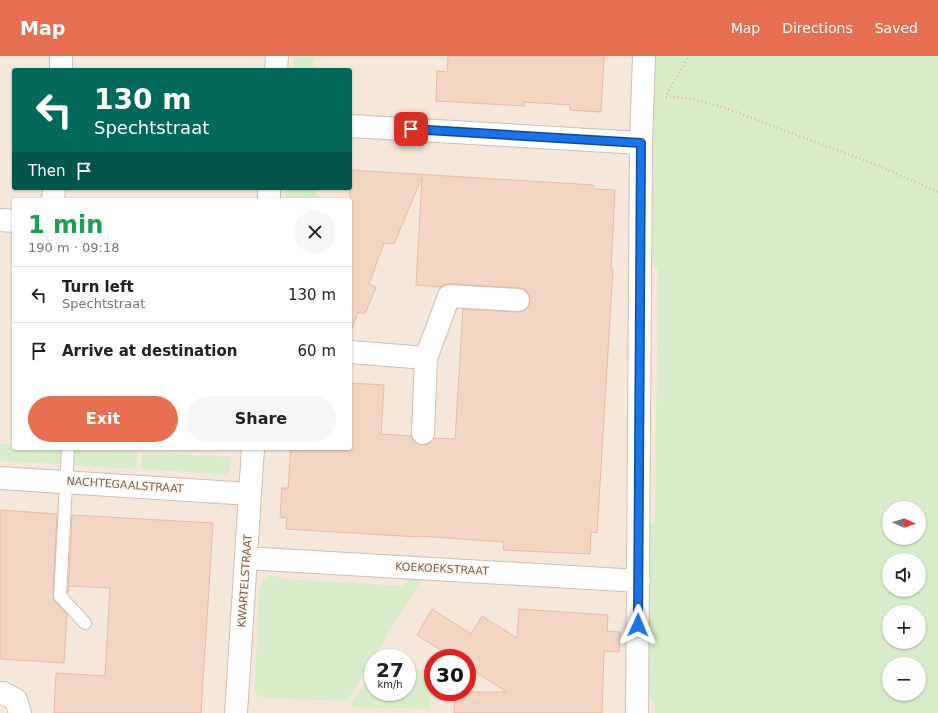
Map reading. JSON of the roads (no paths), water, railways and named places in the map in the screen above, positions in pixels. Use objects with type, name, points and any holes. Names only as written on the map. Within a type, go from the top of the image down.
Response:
[{"type":"street","points":[[60,68],[61,56]]},
{"type":"street","points":[[276,68],[277,56]]},
{"type":"street","points":[[637,713],[641,143],[644,56]]},
{"type":"street","points":[[352,126],[641,143]]},
{"type":"street","points":[[0,220],[12,221]]},
{"type":"street","points":[[423,433],[426,358],[449,296],[518,300]]},
{"type":"street","points":[[352,352],[426,358]]},
{"type":"street","name":"KWARTELSTRAAT","points":[[236,713],[253,450]]},
{"type":"street","name":"NACHTEGAALSTRAAT","points":[[0,478],[66,481],[250,494]]},
{"type":"street","name":"KOEKOEKSTRAAT","points":[[246,558],[639,581]]},
{"type":"street","points":[[0,693],[3,693],[16,700],[20,713]]},
{"type":"lane","points":[[68,450],[60,596],[85,623]]}]
